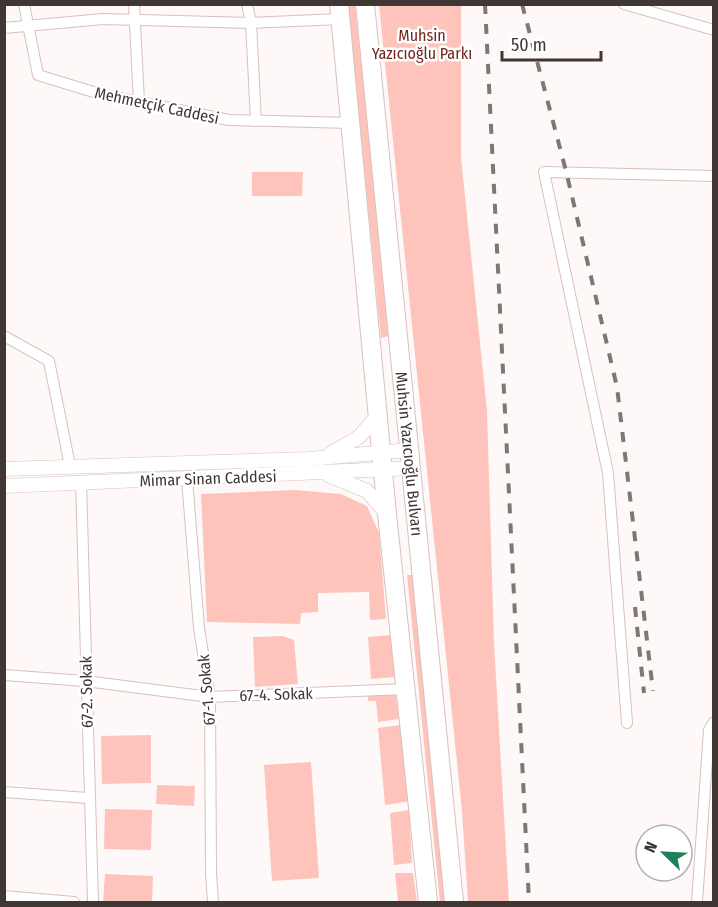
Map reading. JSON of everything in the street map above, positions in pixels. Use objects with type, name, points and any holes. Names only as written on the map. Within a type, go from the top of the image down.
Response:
[{"type":"main road","name":"Muhsin Yazıcıoğlu Bulvarı","points":[[364,4],[411,450],[454,903]]},
{"type":"main road","name":"Muhsin Yazıcıoğlu Bulvarı","points":[[340,12],[387,514],[428,903]]},
{"type":"street","name":"Mehmetçik Caddesi","points":[[24,4],[38,75],[100,94],[230,120],[351,123]]},
{"type":"street","points":[[134,4],[137,20],[139,102]]},
{"type":"street","points":[[247,4],[251,23],[255,121]]},
{"type":"street","points":[[624,4],[714,30]]},
{"type":"street","points":[[4,28],[29,24],[137,20],[251,23],[340,12]]},
{"type":"street","points":[[627,723],[608,473],[544,172],[714,176]]},
{"type":"street","points":[[6,337],[49,361],[70,466]]},
{"type":"street","points":[[324,457],[359,437],[379,414]]},
{"type":"street","name":"Mimar Sinan Caddesi","points":[[4,469],[324,457],[411,450]]},
{"type":"street","name":"Mimar Sinan Caddesi","points":[[4,486],[323,474],[412,468]]},
{"type":"street","points":[[323,474],[367,491],[387,514]]},
{"type":"street","name":"67-1. Sokak","points":[[187,479],[199,628],[210,697],[213,903]]},
{"type":"street","name":"67-2. Sokak","points":[[81,482],[88,798],[93,903]]},
{"type":"street","name":"67-4. Sokak","points":[[4,675],[85,681],[210,697],[405,689]]},
{"type":"street","points":[[697,903],[709,730],[714,722]]},
{"type":"street","points":[[4,792],[88,798]]},
{"type":"street","points":[[4,896],[74,903]]},
{"type":"green space","points":[[348,5],[355,5],[389,336],[381,338]]},
{"type":"green space","name":"Muhsin Yazıcıoğlu Parkı","points":[[379,5],[461,5],[461,157],[487,411],[494,643],[509,902],[468,902],[462,811]]},
{"type":"green space","points":[[252,172],[303,172],[302,196],[252,196]]},
{"type":"green space","points":[[295,490],[341,494],[367,506],[379,533],[386,619],[370,620],[369,592],[318,593],[318,612],[301,613],[300,624],[207,622],[201,494]]},
{"type":"green space","points":[[407,575],[413,575],[447,902],[440,902]]},
{"type":"green space","points":[[392,635],[395,677],[371,679],[368,637]]},
{"type":"green space","points":[[283,636],[294,640],[298,684],[255,687],[253,637]]},
{"type":"green space","points":[[395,691],[399,719],[378,722],[376,701],[368,701],[368,695]]},
{"type":"green space","points":[[401,725],[410,801],[385,805],[378,728]]},
{"type":"green space","points":[[151,735],[151,783],[102,784],[101,736]]},
{"type":"green space","points":[[311,762],[319,878],[272,881],[264,765]]},
{"type":"green space","points":[[157,785],[195,786],[194,806],[156,804]]},
{"type":"green space","points":[[105,809],[152,810],[151,850],[104,849]]},
{"type":"green space","points":[[409,810],[412,863],[394,865],[390,813]]},
{"type":"green space","points":[[395,873],[413,873],[417,902],[398,902]]},
{"type":"green space","points":[[105,874],[153,876],[152,902],[103,902]]},
{"type":"railway","points":[[485,4],[529,902]]},
{"type":"railway","points":[[522,4],[566,171],[617,387],[653,691]]},
{"type":"railway","points":[[635,607],[644,693]]}]
